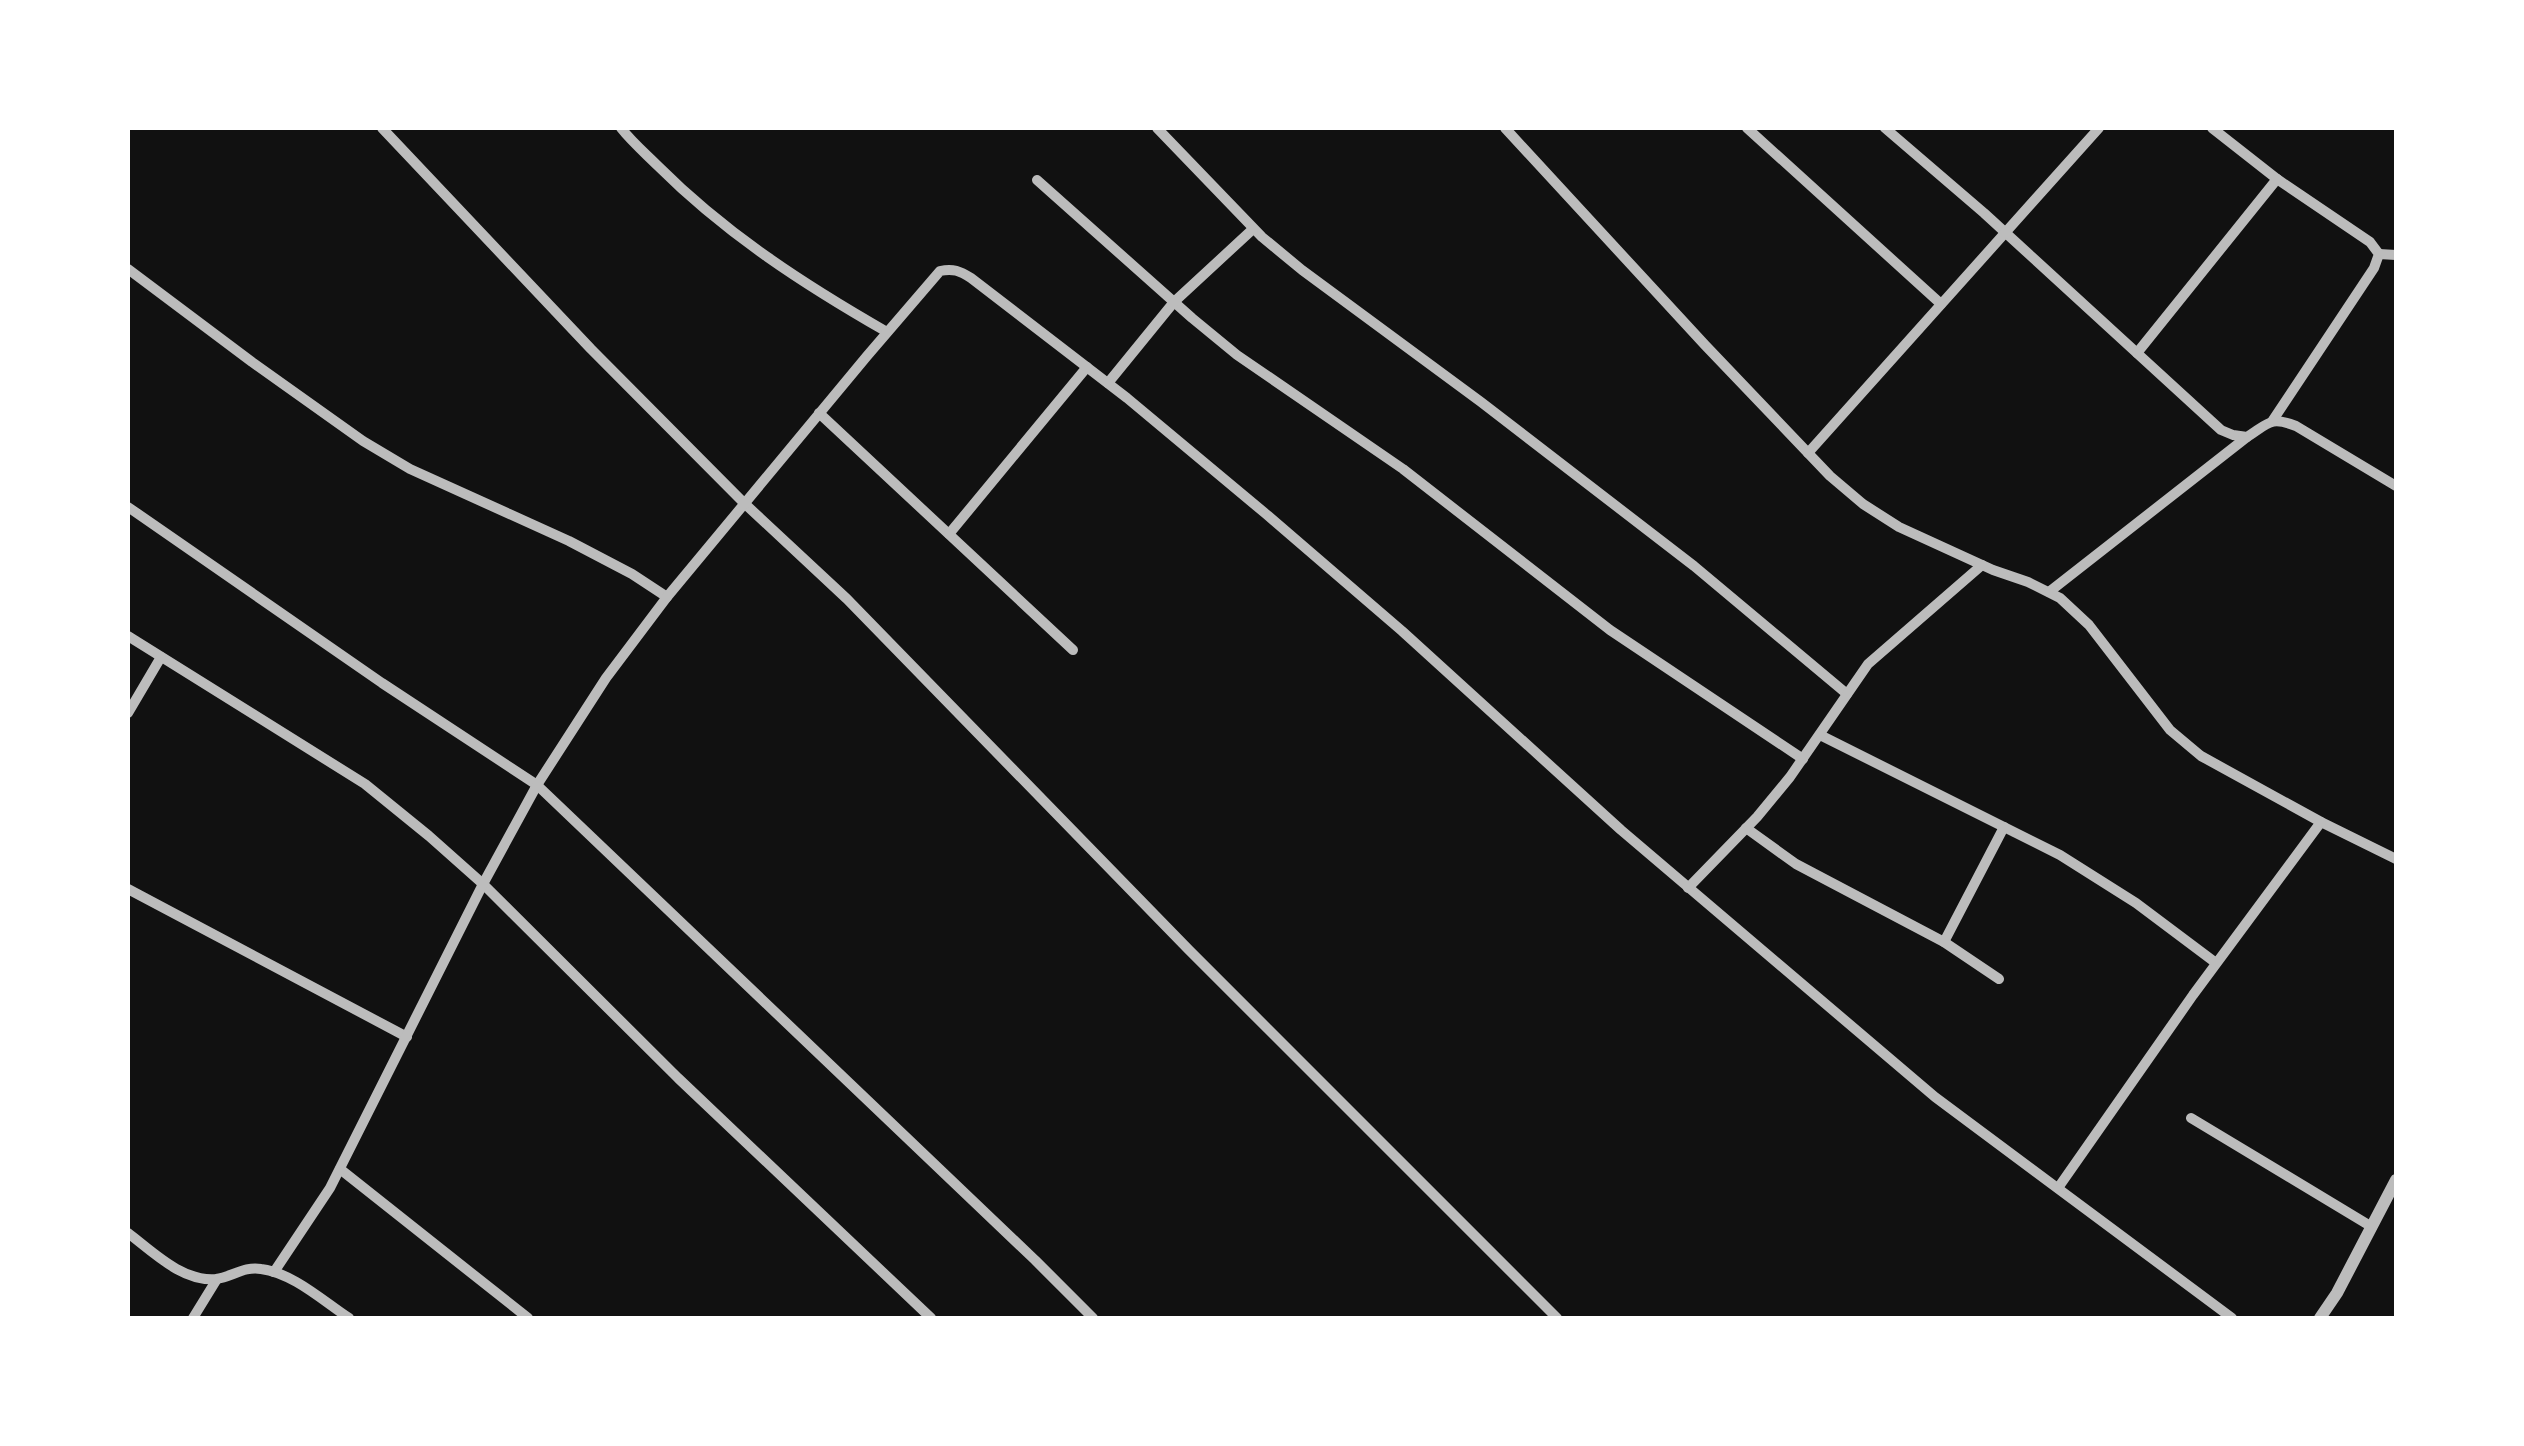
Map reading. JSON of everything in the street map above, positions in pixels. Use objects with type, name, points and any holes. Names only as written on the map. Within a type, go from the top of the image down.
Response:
[{"type":"street","points":[[382,128],[591,349],[846,599],[1188,950],[1556,1318]]},
{"type":"street","points":[[621,128],[678,186],[741,238],[812,288],[887,332]]},
{"type":"street","points":[[1156,128],[1253,229],[1302,270],[1694,566],[1847,694]]},
{"type":"street","points":[[1505,128],[1705,345],[1830,476],[1863,504],[1899,526],[2060,598],[2089,625],[2170,730],[2201,756],[2396,860]]},
{"type":"street","points":[[1747,128],[1941,304]]},
{"type":"street","points":[[1885,128],[2006,232],[2221,430],[2248,438]]},
{"type":"street","points":[[1808,453],[2099,128]]},
{"type":"street","points":[[2212,128],[2276,180],[2370,242],[2379,254],[2396,255]]},
{"type":"street","points":[[1037,180],[1237,355],[1403,469],[1610,630],[1803,759]]},
{"type":"street","points":[[2137,353],[2276,180]]},
{"type":"street","points":[[1108,383],[1174,302],[1253,229]]},
{"type":"street","points":[[2048,592],[2273,420],[2374,268],[2379,254]]},
{"type":"street","points":[[128,268],[252,362],[410,469],[569,541],[666,597]]},
{"type":"street","points":[[274,1272],[330,1188],[483,884],[537,786],[606,678],[666,597],[819,413],[940,271],[949,269],[959,270],[1108,383],[1266,514],[1688,888],[1935,1097],[2232,1318]]},
{"type":"street","points":[[948,534],[1087,367]]},
{"type":"street","points":[[819,413],[1072,650]]},
{"type":"street","points":[[2273,420],[2296,426],[2396,486]]},
{"type":"street","points":[[128,507],[537,786],[1093,1318]]},
{"type":"street","points":[[1688,888],[1746,828],[1803,759],[1868,664],[1982,565]]},
{"type":"street","points":[[128,636],[365,784],[430,836],[931,1318]]},
{"type":"street","points":[[128,713],[161,657]]},
{"type":"street","points":[[1820,735],[2060,854],[2104,881],[2216,963]]},
{"type":"street","points":[[2058,1188],[2321,822]]},
{"type":"street","points":[[1944,942],[2004,827]]},
{"type":"street","points":[[1746,828],[1796,864],[1944,942],[1999,979]]},
{"type":"street","points":[[128,889],[407,1037]]},
{"type":"street","points":[[2191,1118],[2372,1226]]},
{"type":"street","points":[[340,1169],[528,1318]]},
{"type":"street","points":[[2320,1318],[2396,1180]]},
{"type":"street","points":[[128,1232],[193,1276],[217,1279],[257,1268],[274,1272],[349,1318]]},
{"type":"street","points":[[193,1318],[217,1279]]}]
